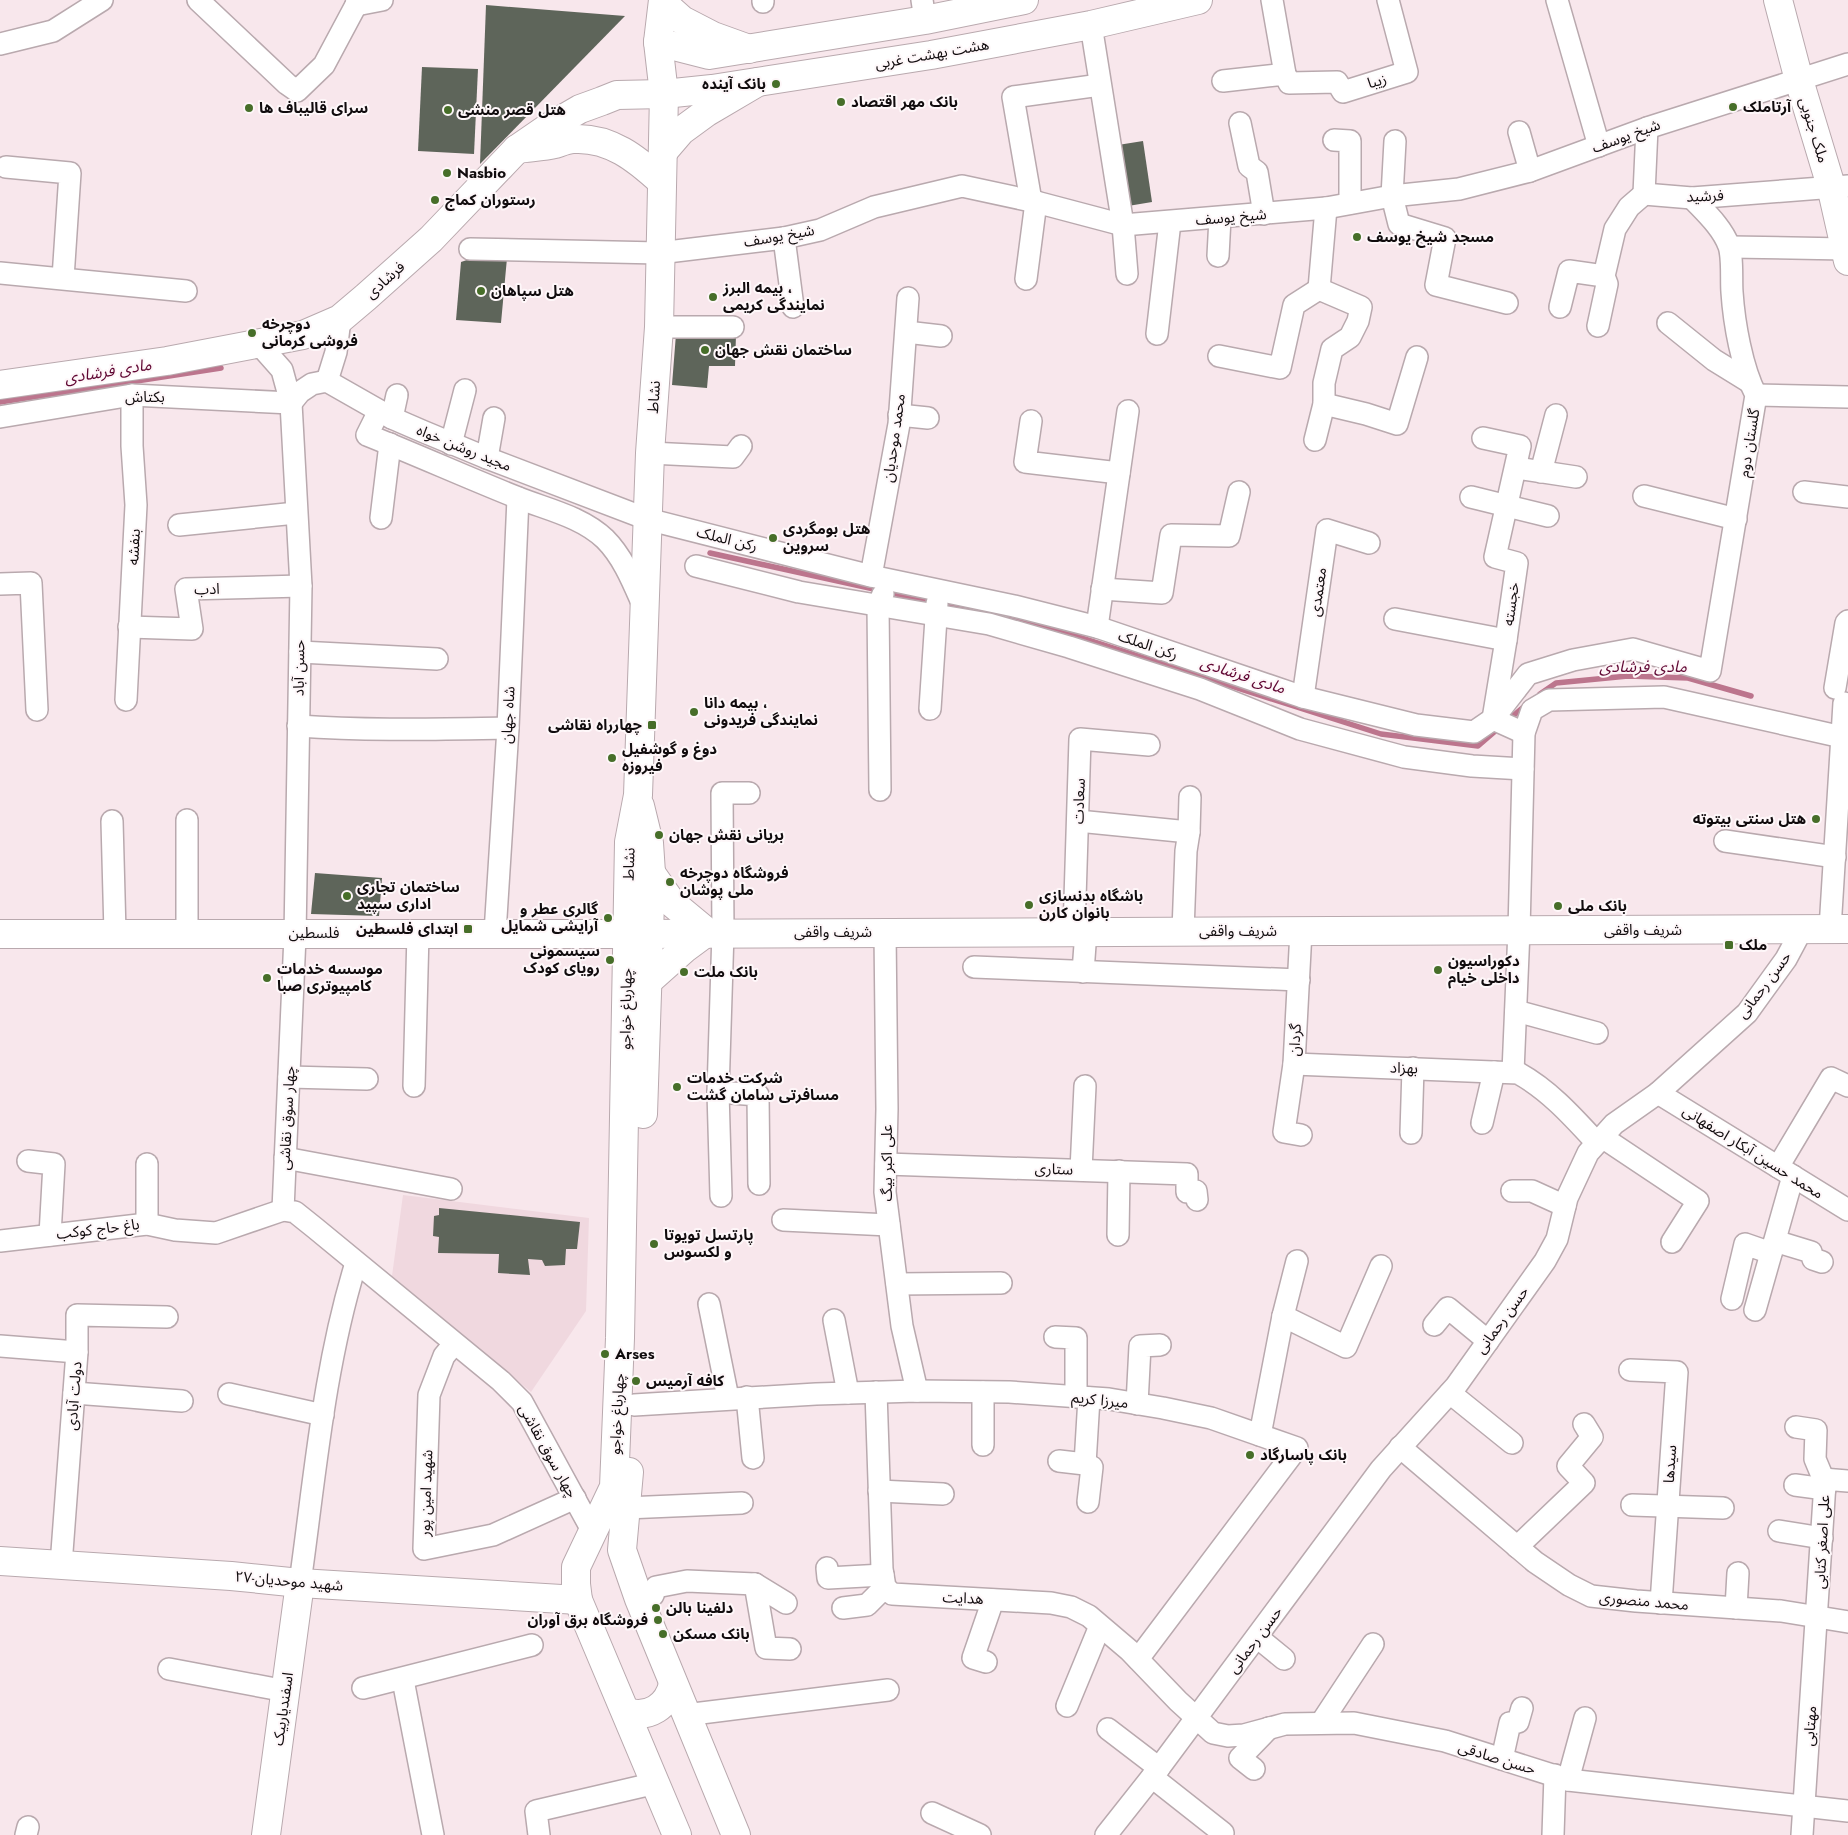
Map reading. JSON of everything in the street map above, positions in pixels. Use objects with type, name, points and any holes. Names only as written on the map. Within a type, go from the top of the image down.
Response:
[{"type":"main road","points":[[658,42],[709,55],[749,49],[924,10],[1024,0]]},
{"type":"main road","name":"هشت بهشت غربی","points":[[664,94],[712,89],[931,55],[1092,25],[1198,0]]},
{"type":"main road","name":"ملک جنوبی","points":[[1783,1],[1799,80],[1840,186],[1846,249]]},
{"type":"main road","points":[[662,2],[682,20],[713,36],[749,49]]},
{"type":"main road","name":"نشاط","points":[[638,933],[629,842],[638,795],[650,453],[658,327],[659,253],[664,152],[664,94],[658,42],[662,2]]},
{"type":"main road","points":[[709,55],[701,62],[699,73],[703,83],[712,89]]},
{"type":"main road","points":[[664,152],[681,131],[707,112],[758,82]]},
{"type":"main road","name":"فرشادی","points":[[0,385],[168,361],[259,344],[303,335],[340,319],[431,239],[517,149],[580,109],[602,100],[617,95],[664,94]]},
{"type":"main road","points":[[517,149],[554,144],[573,139],[592,140],[627,152],[662,182]]},
{"type":"main road","name":"نشاط","points":[[638,795],[649,843],[651,873],[638,933]]},
{"type":"main road","points":[[648,982],[684,949],[715,932],[672,903],[651,873]]},
{"type":"main road","name":"شریف واقفی","points":[[638,933],[1839,929]]},
{"type":"main road","name":"فلسطین","points":[[0,934],[638,933]]},
{"type":"main road","name":"چهارباغ خواجو","points":[[638,933],[648,982],[634,1429],[622,1550],[639,1599],[685,1715],[736,1835]]},
{"type":"main road","name":"چهارباغ خواجو","points":[[638,933],[614,1487],[576,1567],[576,1584],[578,1600],[677,1835]]},
{"type":"main road","points":[[590,1539],[605,1539],[615,1542],[622,1550]]},
{"type":"main road","name":"۲۷-شهید موحدیان","points":[[0,1561],[231,1576],[300,1583],[578,1600]]},
{"type":"main road","name":"اسفندیاربیک","points":[[266,1835],[300,1583]]},
{"type":"main road","points":[[626,1712],[641,1715],[655,1710],[668,1698],[673,1684]]},
{"type":"street","points":[[0,44],[53,31],[102,0]]},
{"type":"street","points":[[198,0],[286,84],[297,91],[324,65],[356,3],[382,0]]},
{"type":"street","points":[[1272,0],[1285,74]]},
{"type":"street","name":"زیبا","points":[[1223,80],[1285,74],[1290,83],[1337,82],[1343,92],[1406,72],[1388,0]]},
{"type":"street","points":[[1557,0],[1598,146]]},
{"type":"street","points":[[1092,25],[1123,226],[1127,274]]},
{"type":"street","name":"شیخ یوسف","points":[[659,253],[784,238],[820,230],[874,207],[962,186],[1033,202],[1123,226],[1326,208],[1392,196],[1459,189],[1530,170],[1647,128],[1848,64]]},
{"type":"street","points":[[1026,279],[1033,202],[1013,97],[1100,85]]},
{"type":"street","points":[[1240,123],[1249,166],[1257,172],[1264,214]]},
{"type":"street","points":[[1598,326],[1607,284],[1604,276],[1615,229],[1630,207],[1644,194],[1647,128]]},
{"type":"street","points":[[1519,132],[1530,170]]},
{"type":"street","points":[[1334,140],[1350,141],[1350,203]]},
{"type":"street","points":[[1395,141],[1392,196],[1399,224],[1445,238],[1436,285],[1507,303]]},
{"type":"street","points":[[6,167],[70,173],[63,278]]},
{"type":"street","name":"فرشید","points":[[1644,194],[1692,198],[1840,186]]},
{"type":"street","name":"گلستان دوم","points":[[1692,198],[1719,228],[1730,247],[1732,295],[1742,357],[1752,388],[1736,519],[1710,671]]},
{"type":"street","points":[[1318,289],[1326,208]]},
{"type":"street","points":[[1218,256],[1220,218]]},
{"type":"street","points":[[1157,334],[1170,222]]},
{"type":"street","points":[[784,238],[793,307]]},
{"type":"street","points":[[1730,247],[1846,249]]},
{"type":"street","points":[[470,249],[659,253]]},
{"type":"street","points":[[1560,307],[1569,270],[1604,276]]},
{"type":"street","points":[[0,273],[186,291]]},
{"type":"street","points":[[1219,356],[1280,368],[1294,305],[1318,289]]},
{"type":"street","points":[[1315,440],[1324,404],[1324,383],[1332,349],[1350,336],[1358,321],[1361,307],[1318,289]]},
{"type":"street","name":"محمد موحدیان","points":[[878,606],[900,415],[908,298]]},
{"type":"street","points":[[291,402],[300,392],[312,384],[327,382],[336,352],[340,319]]},
{"type":"street","points":[[1668,323],[1752,388],[1848,397]]},
{"type":"street","points":[[658,327],[733,326]]},
{"type":"street","points":[[906,332],[941,336]]},
{"type":"street","name":"حسن آباد","points":[[259,344],[282,370],[291,402],[301,586],[295,933]]},
{"type":"street","points":[[1324,404],[1397,424],[1417,357]]},
{"type":"street","name":"مجید روشن خواه","points":[[327,382],[386,415],[451,444],[648,520]]},
{"type":"street","points":[[451,444],[465,390]]},
{"type":"street","name":"بکتاش","points":[[0,417],[132,395],[291,402]]},
{"type":"street","name":"بنفشه","points":[[126,700],[136,505],[132,446],[132,395]]},
{"type":"street","points":[[386,415],[397,395]]},
{"type":"street","points":[[1096,627],[1128,412]]},
{"type":"street","name":"مجید روشن خواه","points":[[386,415],[367,435],[518,498],[561,513],[586,525],[604,539],[619,557],[644,605]]},
{"type":"street","points":[[900,415],[928,418]]},
{"type":"street","points":[[1541,472],[1556,415]]},
{"type":"street","points":[[486,458],[494,418]]},
{"type":"street","points":[[1031,420],[1025,462],[1119,473]]},
{"type":"street","name":"خجسته","points":[[1483,438],[1520,446],[1495,557],[1517,563],[1493,719]]},
{"type":"street","points":[[381,518],[390,444]]},
{"type":"street","points":[[650,453],[733,457],[741,446]]},
{"type":"street","points":[[1516,468],[1576,477]]},
{"type":"street","points":[[1102,589],[1162,593],[1171,535],[1229,536],[1239,492]]},
{"type":"street","points":[[1804,492],[1848,496]]},
{"type":"street","points":[[1644,496],[1736,519]]},
{"type":"street","points":[[1471,497],[1548,516]]},
{"type":"street","name":"شاه جهان","points":[[495,933],[508,728],[518,498]]},
{"type":"street","points":[[179,525],[296,513]]},
{"type":"street","name":"رکن الملک","points":[[648,520],[880,578],[1027,609],[1096,627],[1303,697],[1416,725],[1474,732],[1493,719],[1528,674],[1572,660],[1633,649],[1710,671]]},
{"type":"street","name":"معتمدی","points":[[1303,697],[1327,530],[1369,543]]},
{"type":"street","name":"رکن الملک","points":[[696,566],[799,592],[989,624],[1069,647],[1200,689],[1300,729],[1410,758],[1472,766],[1523,769]]},
{"type":"street","points":[[0,584],[31,583],[37,710]]},
{"type":"street","name":"ادب","points":[[129,627],[192,629],[186,589],[301,586]]},
{"type":"street","points":[[930,709],[939,590]]},
{"type":"street","points":[[878,606],[880,790]]},
{"type":"street","points":[[1018,632],[1027,609]]},
{"type":"street","points":[[1395,619],[1506,640]]},
{"type":"street","points":[[1839,929],[1835,857],[1845,736],[1840,696],[1846,623],[1848,621]]},
{"type":"street","points":[[300,652],[437,659]]},
{"type":"street","points":[[1482,1122],[1503,1072],[1516,1011],[1524,732],[1532,710],[1549,700],[1664,697],[1845,736]]},
{"type":"street","points":[[1493,719],[1524,732]]},
{"type":"street","points":[[1410,758],[1416,725]]},
{"type":"street","points":[[298,726],[391,730],[508,728]]},
{"type":"street","name":"سعادت","points":[[1080,931],[1078,821],[1080,739],[1149,745]]},
{"type":"street","points":[[721,1196],[715,932],[722,793],[749,793]]},
{"type":"street","points":[[1183,931],[1190,797]]},
{"type":"street","points":[[187,820],[187,933]]},
{"type":"street","points":[[112,821],[116,933]]},
{"type":"street","points":[[1078,821],[1189,832]]},
{"type":"street","points":[[1725,841],[1835,857]]},
{"type":"street","name":"حسن رحمانی","points":[[1109,1834],[1381,1468],[1450,1393],[1545,1261],[1558,1239],[1567,1198],[1588,1153],[1614,1124],[1658,1093],[1746,1012],[1786,959],[1802,930]]},
{"type":"street","points":[[1080,931],[1083,972]]},
{"type":"street","name":"گردان","points":[[1301,931],[1294,1064],[1284,1132],[1301,1135]]},
{"type":"street","name":"علی اکبر بیگ","points":[[885,932],[887,1109],[885,1192],[902,1326],[917,1391]]},
{"type":"street","name":"چهار سوق نقاشی","points":[[295,933],[283,1210],[295,1212],[501,1381],[522,1402],[575,1498],[590,1539]]},
{"type":"street","points":[[414,1086],[418,933]]},
{"type":"street","points":[[974,968],[1298,980]]},
{"type":"street","points":[[1516,1011],[1597,1033]]},
{"type":"street","name":"بهزاد","points":[[1294,1064],[1518,1073],[1535,1082],[1600,1140]]},
{"type":"street","points":[[1411,1132],[1413,1068]]},
{"type":"street","points":[[289,1077],[367,1079]]},
{"type":"street","points":[[1755,1310],[1773,1247],[1785,1172],[1831,1078],[1848,1086]]},
{"type":"street","points":[[1081,1170],[1085,1086]]},
{"type":"street","points":[[718,1092],[758,1095],[759,1184]]},
{"type":"street","name":"محمد حسین آبکار اصفهانی","points":[[1658,1093],[1848,1210]]},
{"type":"street","points":[[1600,1140],[1698,1201],[1672,1242]]},
{"type":"street","points":[[285,1158],[452,1189]]},
{"type":"street","points":[[28,1161],[54,1164],[50,1235]]},
{"type":"street","points":[[146,1164],[147,1224]]},
{"type":"street","name":"ستاری","points":[[886,1164],[1187,1174],[1187,1192],[1196,1191],[1198,1200]]},
{"type":"street","points":[[1118,1235],[1119,1172]]},
{"type":"street","points":[[1512,1191],[1532,1192],[1566,1206]]},
{"type":"street","name":"باغ حاج کوکب","points":[[0,1241],[147,1224],[175,1230],[216,1233],[283,1210]]},
{"type":"street","points":[[784,1220],[889,1225]]},
{"type":"street","points":[[1732,1299],[1745,1244],[1811,1252],[1813,1258],[1822,1262]]},
{"type":"street","points":[[1260,1435],[1283,1316],[1297,1261]]},
{"type":"street","points":[[300,1583],[323,1416],[345,1300],[356,1263]]},
{"type":"street","points":[[1283,1316],[1346,1347],[1381,1266]]},
{"type":"street","points":[[897,1284],[1001,1283]]},
{"type":"street","points":[[710,1304],[753,1458]]},
{"type":"street","points":[[1434,1325],[1448,1308],[1488,1341]]},
{"type":"street","name":"دولت آبادی","points":[[61,1565],[77,1352],[77,1316],[167,1317]]},
{"type":"street","points":[[834,1320],[848,1393]]},
{"type":"street","points":[[1055,1337],[1076,1338],[1082,1397],[1085,1464]]},
{"type":"street","name":"شهید امین پور","points":[[454,1344],[444,1356],[428,1395],[424,1549],[493,1535],[575,1498]]},
{"type":"street","points":[[1137,1404],[1140,1346],[1160,1345]]},
{"type":"street","points":[[0,1346],[77,1352]]},
{"type":"street","name":"سیدها","points":[[1630,1370],[1677,1372],[1661,1603]]},
{"type":"street","name":"میرزا کریم","points":[[634,1405],[737,1398],[917,1391],[1082,1397],[1137,1404],[1212,1418],[1297,1448],[1138,1659]]},
{"type":"street","points":[[843,1608],[867,1605],[884,1581],[876,1392]]},
{"type":"street","points":[[983,1392],[983,1444]]},
{"type":"street","points":[[74,1393],[182,1400]]},
{"type":"street","points":[[1450,1393],[1512,1443]]},
{"type":"street","points":[[230,1394],[323,1416]]},
{"type":"street","points":[[1517,1547],[1584,1482],[1568,1466],[1592,1437],[1584,1424]]},
{"type":"street","name":"علی اصغر کتابی","points":[[1796,1427],[1816,1430],[1815,1459],[1824,1484],[1817,1617]]},
{"type":"street","name":"محمد منصوری","points":[[1400,1447],[1517,1547],[1569,1585],[1592,1596],[1661,1603],[1781,1611],[1848,1622]]},
{"type":"street","points":[[1059,1462],[1085,1464],[1092,1467],[1088,1502]]},
{"type":"street","points":[[1795,1485],[1848,1481]]},
{"type":"street","points":[[879,1491],[943,1494]]},
{"type":"street","points":[[626,1508],[742,1503]]},
{"type":"street","points":[[1632,1505],[1723,1508]]},
{"type":"street","points":[[1779,1531],[1822,1538]]},
{"type":"street","points":[[827,1568],[828,1578],[884,1581]]},
{"type":"street","points":[[1736,1608],[1738,1573]]},
{"type":"street","points":[[639,1599],[652,1595],[656,1588],[686,1581],[701,1588],[755,1584],[786,1603]]},
{"type":"street","name":"هدایت","points":[[884,1581],[892,1594],[1004,1595],[1070,1607],[1089,1616],[1138,1659],[1196,1718]]},
{"type":"street","points":[[755,1584],[766,1648],[790,1649]]},
{"type":"street","points":[[986,1662],[973,1658],[1004,1595]]},
{"type":"street","name":"مهتابی","points":[[1802,1835],[1817,1617]]},
{"type":"street","points":[[1067,1706],[1100,1626]]},
{"type":"street","points":[[1257,1637],[1284,1658]]},
{"type":"street","points":[[1321,1723],[1373,1644]]},
{"type":"street","points":[[363,1688],[403,1680],[532,1645]]},
{"type":"street","points":[[169,1669],[286,1691]]},
{"type":"street","points":[[403,1680],[432,1835]]},
{"type":"street","points":[[685,1715],[888,1690]]},
{"type":"street","points":[[1502,1759],[1510,1723],[1518,1722],[1522,1708]]},
{"type":"street","name":"حسن صادقی","points":[[1196,1718],[1214,1733],[1228,1736],[1244,1735],[1285,1724],[1354,1723],[1436,1740],[1561,1778],[1848,1811]]},
{"type":"street","points":[[1552,1835],[1561,1778],[1584,1718]]},
{"type":"street","points":[[1254,1770],[1240,1758],[1269,1728]]},
{"type":"street","points":[[1108,1729],[1223,1833]]},
{"type":"street","points":[[539,1835],[536,1811],[656,1783]]},
{"type":"street","points":[[932,1813],[980,1835]]},
{"type":"shaded area","points":[[403,1195],[589,1218],[586,1311],[531,1392],[392,1276]]},
{"type":"building","points":[[486,5],[625,16],[480,164]]},
{"type":"building","name":"هتل قصر منشی","points":[[422,67],[478,69],[474,154],[418,151]]},
{"type":"building","points":[[1143,141],[1152,202],[1128,206],[1118,145]]},
{"type":"building","name":"هتل سپاهان","points":[[479,256],[507,258],[501,323],[456,320],[461,262]]},
{"type":"building","name":"ساختمان نقش جهان","points":[[676,334],[736,335],[735,366],[709,366],[707,388],[672,385]]},
{"type":"building","name":"ساختمان تجاری اداری سپید","points":[[315,873],[382,878],[379,916],[311,914]]},
{"type":"building","points":[[439,1208],[580,1222],[577,1249],[566,1249],[565,1265],[545,1266],[542,1260],[528,1259],[530,1275],[498,1273],[499,1254],[438,1253],[439,1237],[433,1236],[434,1216],[439,1215]]},
{"type":"waterway","name":"مادی فرشادی","points":[[0,402],[221,368]]},
{"type":"waterway","name":"مادی فرشادی","points":[[710,553],[933,602]]},
{"type":"waterway","name":"مادی فرشادی","points":[[942,604],[970,610]]},
{"type":"waterway","name":"مادی فرشادی","points":[[1008,619],[1051,628],[1381,734],[1478,746],[1500,727]]},
{"type":"waterway","name":"مادی فرشادی","points":[[1540,694],[1556,683],[1628,676],[1688,678],[1751,696]]},
{"type":"waterway","name":"مادی فرشادی","points":[[1507,721],[1527,704]]},
{"type":"place","name":"بانک آینده","points":[[776,84]]},
{"type":"place","name":"بانک مهر اقتصاد","points":[[841,102]]},
{"type":"place","name":"آرتاملک","points":[[1733,107]]},
{"type":"place","name":"سرای قالیباف ها","points":[[249,108]]},
{"type":"place","name":"هتل قصر منشی","points":[[448,110]]},
{"type":"place","name":"Nasbio","points":[[447,173]]},
{"type":"place","name":"رستوران کماج","points":[[435,200]]},
{"type":"place","name":"مسجد شیخ یوسف","points":[[1357,237]]},
{"type":"place","name":"هتل سپاهان","points":[[481,291]]},
{"type":"place","name":"بیمه البرز ، نمایندگی کریمی","points":[[713,297]]},
{"type":"place","name":"دوچرخه فروشی کرمانی","points":[[252,333]]},
{"type":"place","name":"ساختمان نقش جهان","points":[[705,350]]},
{"type":"place","name":"هتل بومگردی سروین","points":[[773,538]]},
{"type":"place","name":"بیمه دانا ، نمایندگی فریدونی","points":[[694,712]]},
{"type":"place","name":"چهارراه نقاشی","points":[[652,725]]},
{"type":"place","name":"دوغ و گوشفیل فیروزه","points":[[612,758]]},
{"type":"place","name":"هتل سنتی بیتوته","points":[[1816,819]]},
{"type":"place","name":"بریانی نقش جهان","points":[[659,835]]},
{"type":"place","name":"فروشگاه دوچرخه ملی پوشان","points":[[670,882]]},
{"type":"place","name":"ساختمان تجاری اداری سپید","points":[[347,896]]},
{"type":"place","name":"باشگاه بدنسازی بانوان کارن","points":[[1029,905]]},
{"type":"place","name":"بانک ملی","points":[[1558,906]]},
{"type":"place","name":"گالری عطر و آرایشی شمایل","points":[[608,918]]},
{"type":"place","name":"ابتدای فلسطین","points":[[468,929]]},
{"type":"place","name":"ملک","points":[[1729,945]]},
{"type":"place","name":"سیسمونی رویای کودک","points":[[610,960]]},
{"type":"place","name":"دکوراسیون داخلی خیام","points":[[1438,970]]},
{"type":"place","name":"بانک ملت","points":[[684,972]]},
{"type":"place","name":"موسسه خدمات کامپیوتری صبا","points":[[267,978]]},
{"type":"place","name":"شرکت خدمات مسافرتی سامان گشت","points":[[677,1087]]},
{"type":"place","name":"پارتسل تویوتا و لکسوس","points":[[654,1244]]},
{"type":"place","name":"Arses","points":[[605,1354]]},
{"type":"place","name":"کافه آرمیس","points":[[636,1381]]},
{"type":"place","name":"بانک پاسارگاد","points":[[1250,1455]]},
{"type":"place","name":"دلفینا بالن","points":[[656,1608]]},
{"type":"place","name":"فروشگاه برق آوران","points":[[658,1620]]},
{"type":"place","name":"بانک مسکن","points":[[663,1634]]}]
